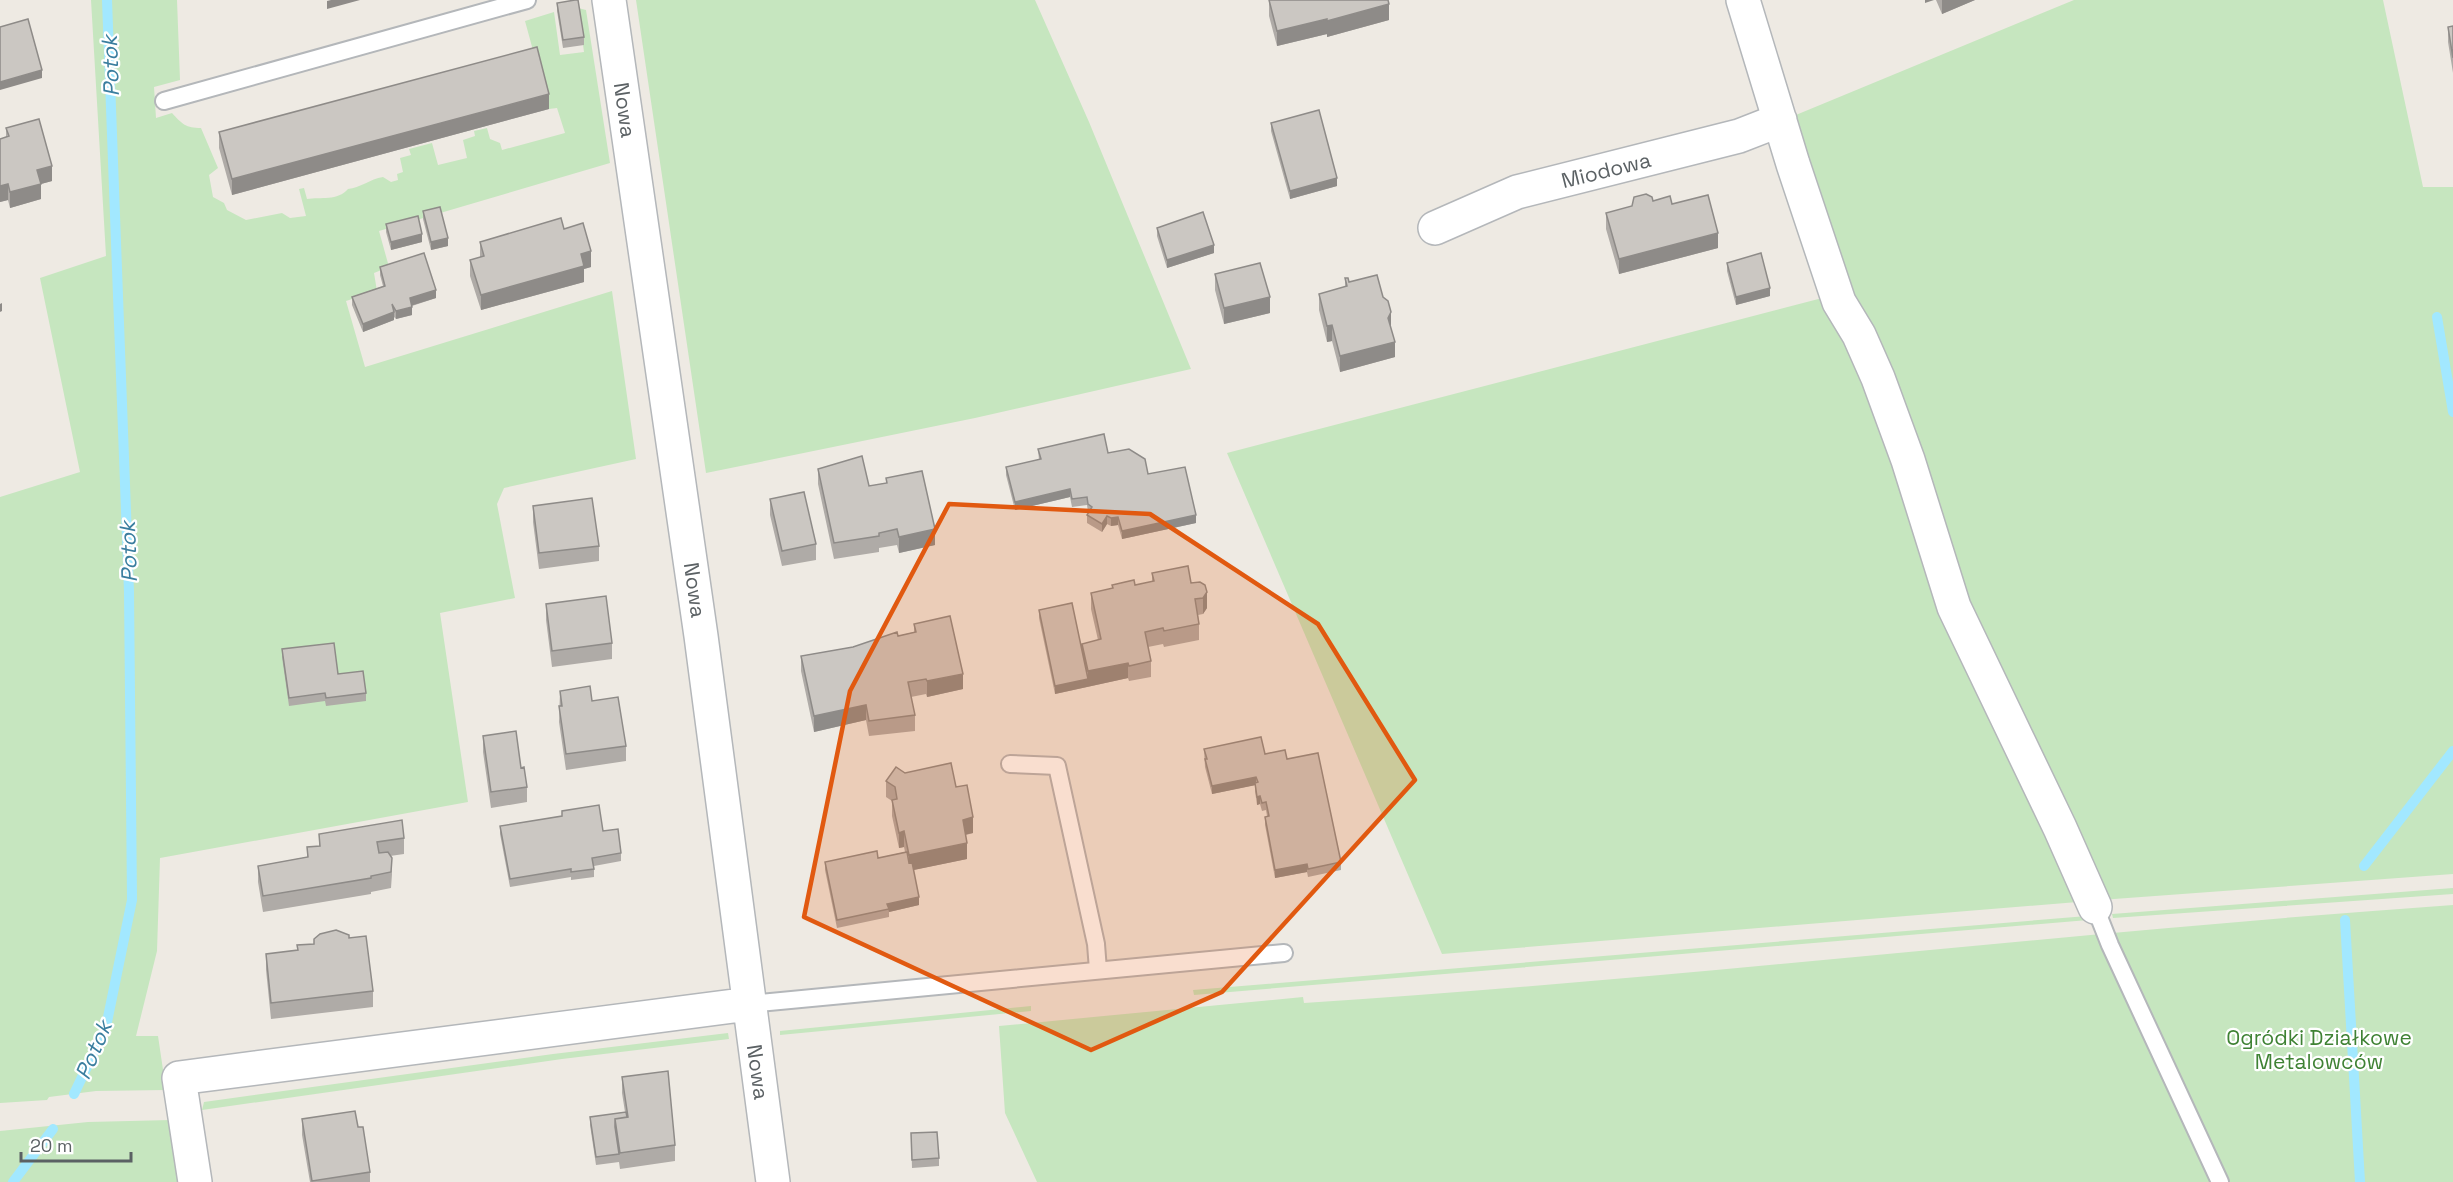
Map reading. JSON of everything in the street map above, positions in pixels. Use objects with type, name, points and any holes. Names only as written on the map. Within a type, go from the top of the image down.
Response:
[{"type":"street","name":"Nowa","points":[[609,0],[703,648],[773,1182]]},
{"type":"street","points":[[1743,0],[1839,302],[1859,335],[1878,378],[1908,460],[1953,607],[2060,828],[2095,908]]},
{"type":"street","name":"Miodowa","points":[[1435,228],[1517,192],[1739,136],[1780,120]]},
{"type":"street","points":[[195,1182],[179,1078],[749,1004]]},
{"type":"lane","points":[[164,101],[527,0]]},
{"type":"lane","points":[[1010,764],[1057,766],[1096,944],[1098,970]]},
{"type":"lane","points":[[2095,908],[2220,1182]]},
{"type":"lane","points":[[749,1004],[1284,953]]},
{"type":"highlighted area","points":[[949,504],[1150,514],[1318,624],[1415,780],[1222,992],[1091,1050],[804,917],[850,691]]},
{"type":"green space","points":[[91,0],[177,0],[180,80],[154,87],[156,118],[172,113],[185,125],[201,128],[218,168],[209,175],[213,197],[224,203],[227,210],[246,220],[282,213],[290,218],[306,216],[299,189],[304,188],[307,199],[329,198],[378,178],[383,177],[391,182],[398,180],[397,174],[403,172],[400,158],[411,155],[409,149],[432,143],[438,165],[467,158],[463,140],[475,136],[474,131],[487,128],[490,139],[500,143],[502,150],[565,133],[557,108],[549,109],[525,21],[554,12],[560,55],[584,52],[578,8],[586,10],[610,163],[379,231],[389,267],[374,273],[377,291],[346,301],[365,367],[612,291],[636,459],[504,488],[497,504],[515,598],[440,613],[468,802],[160,858],[157,951],[136,1036],[158,1036],[166,1090],[96,1091],[49,1097],[47,1100],[0,1103],[0,497],[80,472],[40,278],[106,256]]},
{"type":"green space","points":[[636,0],[1035,0],[1089,122],[1191,369],[975,418],[706,473]]},
{"type":"green space","points":[[2074,0],[2383,0],[2423,187],[2453,187],[2453,874],[2114,899],[1442,954],[1227,453],[1853,290],[1801,162],[1791,117]]},
{"type":"green space","points":[[2453,888],[2453,894],[2113,918],[2112,914]]},
{"type":"green space","name":"Ogródki Działkowe Metalowców","points":[[2453,905],[2453,1182],[1037,1182],[1005,1113],[999,1026],[1303,997],[1304,1003],[1448,993],[2166,928]]},
{"type":"green space","points":[[2087,916],[2088,920],[1194,995],[1193,990]]},
{"type":"green space","points":[[1031,1006],[1031,1011],[780,1035],[780,1031]]},
{"type":"green space","points":[[728,1033],[729,1039],[562,1059],[202,1110],[204,1102],[553,1054]]},
{"type":"green space","points":[[171,1120],[180,1182],[0,1182],[0,1131],[88,1122]]},
{"type":"building","points":[[578,0],[584,37],[563,40],[557,3]]},
{"type":"building","points":[[1269,0],[1388,0],[1389,4],[1327,21],[1327,19],[1277,31]]},
{"type":"building","points":[[28,19],[42,70],[0,82],[0,27]]},
{"type":"building","points":[[2453,26],[2453,58],[2448,27]]},
{"type":"building","points":[[537,47],[549,94],[232,179],[219,132]]},
{"type":"building","points":[[1319,110],[1337,178],[1290,191],[1271,123]]},
{"type":"building","points":[[39,119],[52,166],[37,170],[41,184],[10,192],[8,184],[0,186],[0,139],[9,136],[6,128]]},
{"type":"building","points":[[1646,194],[1652,197],[1653,201],[1670,196],[1672,204],[1708,195],[1718,233],[1619,259],[1606,213],[1632,206],[1634,197]]},
{"type":"building","points":[[440,207],[448,238],[431,242],[423,211]]},
{"type":"building","points":[[1203,212],[1214,245],[1167,260],[1157,228]]},
{"type":"building","points":[[418,216],[422,234],[391,242],[386,224]]},
{"type":"building","points":[[561,218],[564,229],[583,223],[591,251],[581,254],[584,266],[481,295],[470,260],[484,256],[480,242]]},
{"type":"building","points":[[424,253],[436,290],[410,298],[412,307],[396,311],[392,304],[394,312],[363,324],[352,297],[385,286],[380,267]]},
{"type":"building","points":[[1761,253],[1770,288],[1736,297],[1727,263]]},
{"type":"building","points":[[1260,263],[1270,297],[1224,308],[1215,274]]},
{"type":"building","points":[[1377,275],[1383,297],[1388,301],[1391,312],[1388,318],[1395,342],[1340,356],[1332,325],[1327,326],[1319,294],[1347,286],[1345,278],[1348,278],[1349,282]]},
{"type":"building","points":[[1104,434],[1108,453],[1129,449],[1145,459],[1148,474],[1185,467],[1196,515],[1122,531],[1118,517],[1107,516],[1102,524],[1087,515],[1092,507],[1088,504],[1087,497],[1072,499],[1070,489],[1015,502],[1006,467],[1041,459],[1038,449]]},
{"type":"building","points":[[862,456],[869,486],[887,483],[886,478],[922,471],[935,529],[899,537],[897,529],[879,533],[879,536],[834,543],[818,469]]},
{"type":"building","points":[[804,492],[816,544],[782,551],[770,499]]},
{"type":"building","points":[[592,498],[599,546],[539,553],[533,506]]},
{"type":"building","points":[[1188,566],[1191,583],[1200,582],[1205,585],[1207,592],[1203,598],[1195,599],[1199,624],[1145,632],[1151,661],[1088,671],[1082,644],[1101,639],[1091,593],[1134,580],[1135,585],[1154,581],[1152,573]]},
{"type":"building","points":[[606,596],[612,643],[552,651],[546,604]]},
{"type":"building","points":[[1072,603],[1088,679],[1055,686],[1039,610]]},
{"type":"building","points":[[950,616],[963,674],[908,682],[915,715],[869,721],[866,705],[814,716],[801,656],[853,647],[897,632],[898,636],[916,632],[914,624]]},
{"type":"building","points":[[334,643],[338,674],[363,671],[366,693],[326,698],[325,693],[289,698],[282,649]]},
{"type":"building","points":[[590,686],[592,701],[618,697],[626,746],[566,754],[559,706],[562,706],[560,691]]},
{"type":"building","points":[[516,731],[521,768],[524,767],[527,787],[491,792],[483,736]]},
{"type":"building","points":[[1261,737],[1265,754],[1285,750],[1287,759],[1318,753],[1341,862],[1308,869],[1307,864],[1275,870],[1265,817],[1269,816],[1266,802],[1262,803],[1260,796],[1257,797],[1256,777],[1212,786],[1204,749]]},
{"type":"building","points":[[951,763],[956,787],[967,785],[973,817],[963,820],[967,843],[909,855],[904,831],[899,833],[892,800],[897,799],[895,787],[886,781],[896,767],[905,773]]},
{"type":"building","points":[[599,805],[603,831],[618,829],[621,853],[592,858],[594,869],[571,872],[571,869],[510,879],[500,826],[562,816],[562,811]]},
{"type":"building","points":[[402,820],[404,838],[377,842],[379,853],[388,852],[392,858],[391,872],[371,876],[371,878],[263,896],[258,866],[308,857],[307,847],[320,846],[319,834]]},
{"type":"building","points":[[877,851],[878,858],[907,852],[909,863],[912,862],[919,897],[887,904],[889,909],[837,920],[825,862]]},
{"type":"building","points":[[336,930],[349,935],[349,938],[366,936],[373,991],[271,1003],[266,954],[298,950],[297,945],[314,944],[314,939],[320,934]]},
{"type":"building","points":[[668,1071],[675,1145],[620,1153],[615,1119],[628,1117],[622,1077]]},
{"type":"building","points":[[355,1111],[358,1127],[363,1127],[370,1172],[312,1181],[302,1119]]},
{"type":"building","points":[[626,1112],[627,1117],[615,1119],[619,1154],[596,1157],[590,1117]]},
{"type":"building","points":[[937,1132],[939,1158],[912,1160],[911,1133]]},
{"type":"waterway","name":"Potok","points":[[74,1094],[106,1027],[132,900],[129,592],[107,0]]},
{"type":"waterway","points":[[2437,317],[2453,412]]},
{"type":"waterway","points":[[2364,866],[2453,751]]},
{"type":"waterway","points":[[2345,920],[2360,1182]]},
{"type":"waterway","name":"Potok","points":[[13,1182],[53,1129]]}]
